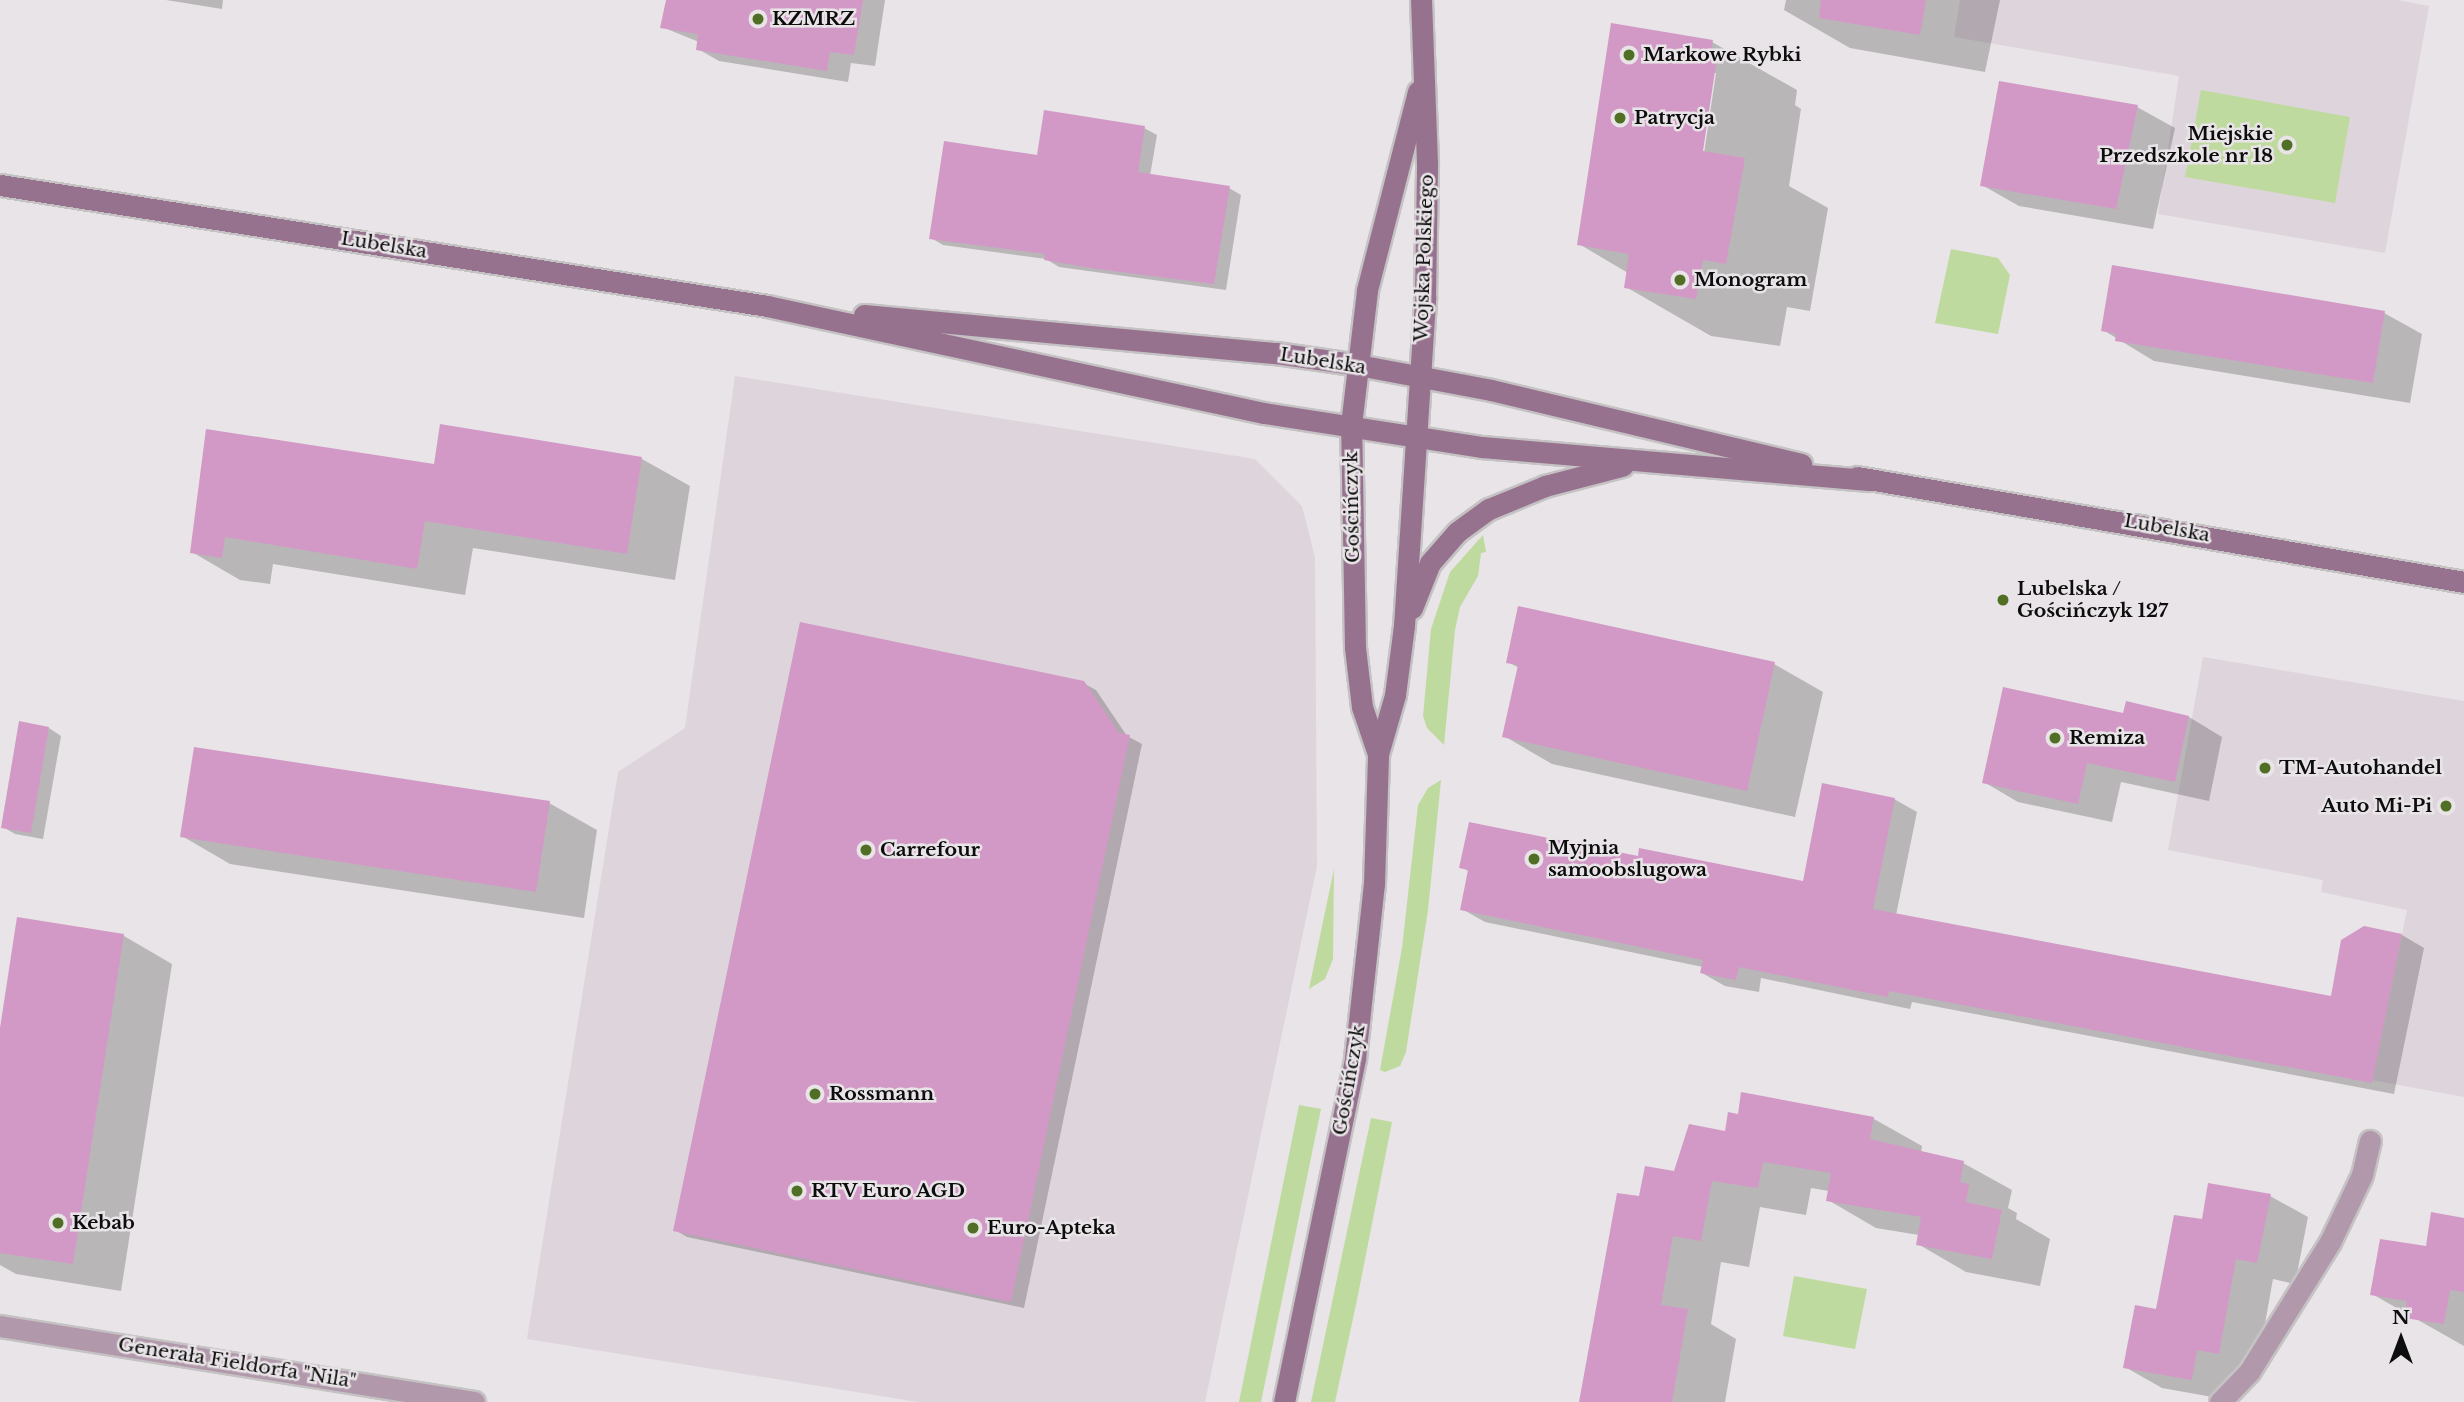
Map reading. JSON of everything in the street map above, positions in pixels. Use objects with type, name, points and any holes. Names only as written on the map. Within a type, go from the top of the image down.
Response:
[{"type":"main road","name":"Wojska Polskiego","points":[[1413,499],[1427,163],[1421,79],[1421,0]]},
{"type":"main road","name":"Wojska Polskiego","points":[[1351,425],[1367,290],[1421,79]]},
{"type":"main road","name":"Lubelska","points":[[0,185],[767,306],[1264,413],[1416,436],[1637,462],[1869,480]]},
{"type":"main road","name":"Lubelska","points":[[767,306],[1276,353],[1359,366],[1491,390],[1869,480],[2154,525],[2464,582]]},
{"type":"main road","name":"Gościńczyk","points":[[1351,425],[1355,647],[1362,707],[1378,754]]},
{"type":"main road","name":"Gościńczyk","points":[[1404,626],[1430,563],[1457,532],[1489,509],[1545,486],[1637,462]]},
{"type":"main road","name":"Gościńczyk","points":[[1284,1402],[1355,1058],[1374,884],[1378,754],[1395,695],[1404,626],[1413,499]]},
{"type":"street","points":[[2220,1402],[2249,1372],[2330,1242],[2362,1175],[2370,1141]]},
{"type":"street","name":"Generała Fieldorfa \"Nila\"","points":[[0,1326],[474,1402]]},
{"type":"shaded area","name":"Miejskie Przedszkole nr 18","points":[[1960,0],[2397,0],[2429,6],[2385,253],[2158,214],[2179,76],[1954,37]]},
{"type":"shaded area","points":[[735,376],[1255,459],[1302,506],[1315,558],[1317,866],[1205,1402],[918,1402],[527,1339],[618,772],[685,728]]},
{"type":"shaded area","points":[[2203,657],[2464,701],[2464,1097],[2372,1080],[2407,910],[2321,892],[2323,880],[2168,850]]},
{"type":"green space","points":[[2201,90],[2350,117],[2335,203],[2185,177]]},
{"type":"green space","points":[[1951,249],[1998,258],[2010,275],[1998,334],[1935,323]]},
{"type":"green space","points":[[1483,535],[1486,552],[1481,553],[1478,576],[1460,607],[1455,630],[1444,745],[1427,728],[1423,716],[1431,629],[1450,572]]},
{"type":"green space","points":[[1441,780],[1428,910],[1406,1052],[1400,1066],[1385,1072],[1380,1070],[1402,948],[1418,805],[1428,788]]},
{"type":"green space","points":[[1334,869],[1333,959],[1325,979],[1309,989]]},
{"type":"green space","points":[[1299,1105],[1321,1109],[1261,1402],[1239,1402]]},
{"type":"green space","points":[[1371,1118],[1392,1122],[1357,1300],[1335,1402],[1311,1402]]},
{"type":"green space","points":[[1794,1276],[1867,1289],[1855,1349],[1783,1336]]},
{"type":"building","points":[[666,0],[863,0],[854,55],[830,52],[827,71],[696,50],[698,34],[660,28]]},
{"type":"building","points":[[1821,0],[1926,0],[1920,35],[1819,18]]},
{"type":"building","points":[[1611,23],[1713,40],[1710,57],[1717,58],[1703,151],[1745,158],[1726,264],[1703,260],[1696,299],[1624,288],[1629,254],[1577,245]]},
{"type":"building","points":[[1999,81],[2138,105],[2116,209],[1980,186]]},
{"type":"building","points":[[1044,110],[1145,126],[1138,172],[1230,186],[1214,284],[1097,269],[1044,260],[1045,254],[929,239],[944,141],[1037,155]]},
{"type":"building","points":[[2112,265],[2385,311],[2373,383],[2115,341],[2116,334],[2101,331]]},
{"type":"building","points":[[440,424],[642,457],[627,554],[425,521],[417,569],[225,537],[222,558],[190,553],[206,429],[434,464]]},
{"type":"building","points":[[1518,606],[1775,662],[1747,791],[1502,737],[1518,665],[1506,663]]},
{"type":"building","points":[[800,622],[1084,681],[1119,733],[1130,735],[1011,1302],[673,1231]]},
{"type":"building","name":"Remiza","points":[[2003,687],[2123,713],[2126,701],[2189,716],[2175,782],[2087,763],[2078,804],[1982,783]]},
{"type":"building","points":[[19,721],[49,727],[31,833],[1,828]]},
{"type":"building","points":[[194,747],[550,801],[536,892],[180,837]]},
{"type":"building","points":[[1822,783],[1895,798],[1873,909],[2331,996],[2341,940],[2364,926],[2402,934],[2372,1083],[1889,991],[1888,997],[1739,967],[1736,980],[1700,973],[1703,960],[1460,910],[1468,870],[1459,868],[1469,822],[1638,856],[1639,848],[1803,881]]},
{"type":"building","points":[[17,917],[124,934],[73,1264],[0,1253],[0,1028]]},
{"type":"building","points":[[1741,1092],[1874,1117],[1870,1139],[1964,1161],[1960,1182],[1969,1184],[1966,1202],[2002,1210],[1992,1259],[1916,1245],[1921,1217],[1826,1201],[1831,1173],[1763,1162],[1758,1188],[1712,1181],[1701,1241],[1673,1236],[1661,1305],[1688,1309],[1672,1402],[1579,1402],[1617,1193],[1639,1196],[1645,1166],[1674,1171],[1689,1124],[1725,1131],[1728,1112],[1738,1114]]},
{"type":"building","points":[[2208,1183],[2271,1194],[2257,1263],[2236,1259],[2219,1354],[2197,1350],[2192,1380],[2123,1368],[2135,1305],[2156,1309],[2174,1215],[2202,1219]]},
{"type":"building","points":[[2431,1212],[2464,1218],[2464,1292],[2450,1290],[2444,1324],[2404,1318],[2407,1301],[2370,1295],[2380,1239],[2426,1246]]},
{"type":"place","name":"KZMRZ","points":[[758,19]]},
{"type":"place","name":"Markowe Rybki","points":[[1629,55]]},
{"type":"place","name":"Patrycja","points":[[1620,118]]},
{"type":"place","name":"Miejskie Przedszkole nr 18","points":[[2287,145]]},
{"type":"place","name":"Monogram","points":[[1680,280]]},
{"type":"place","name":"Lubelska / Gościńczyk 127","points":[[2003,600]]},
{"type":"place","name":"Remiza","points":[[2055,738]]},
{"type":"place","name":"TM-Autohandel","points":[[2265,768]]},
{"type":"place","name":"Auto Mi-Pi","points":[[2446,806]]},
{"type":"place","name":"Carrefour","points":[[866,850]]},
{"type":"place","name":"Myjnia samoobslugowa","points":[[1534,859]]},
{"type":"place","name":"Rossmann","points":[[815,1094]]},
{"type":"place","name":"RTV Euro AGD","points":[[797,1191]]},
{"type":"place","name":"Kebab","points":[[58,1223]]},
{"type":"place","name":"Euro-Apteka","points":[[973,1228]]}]
